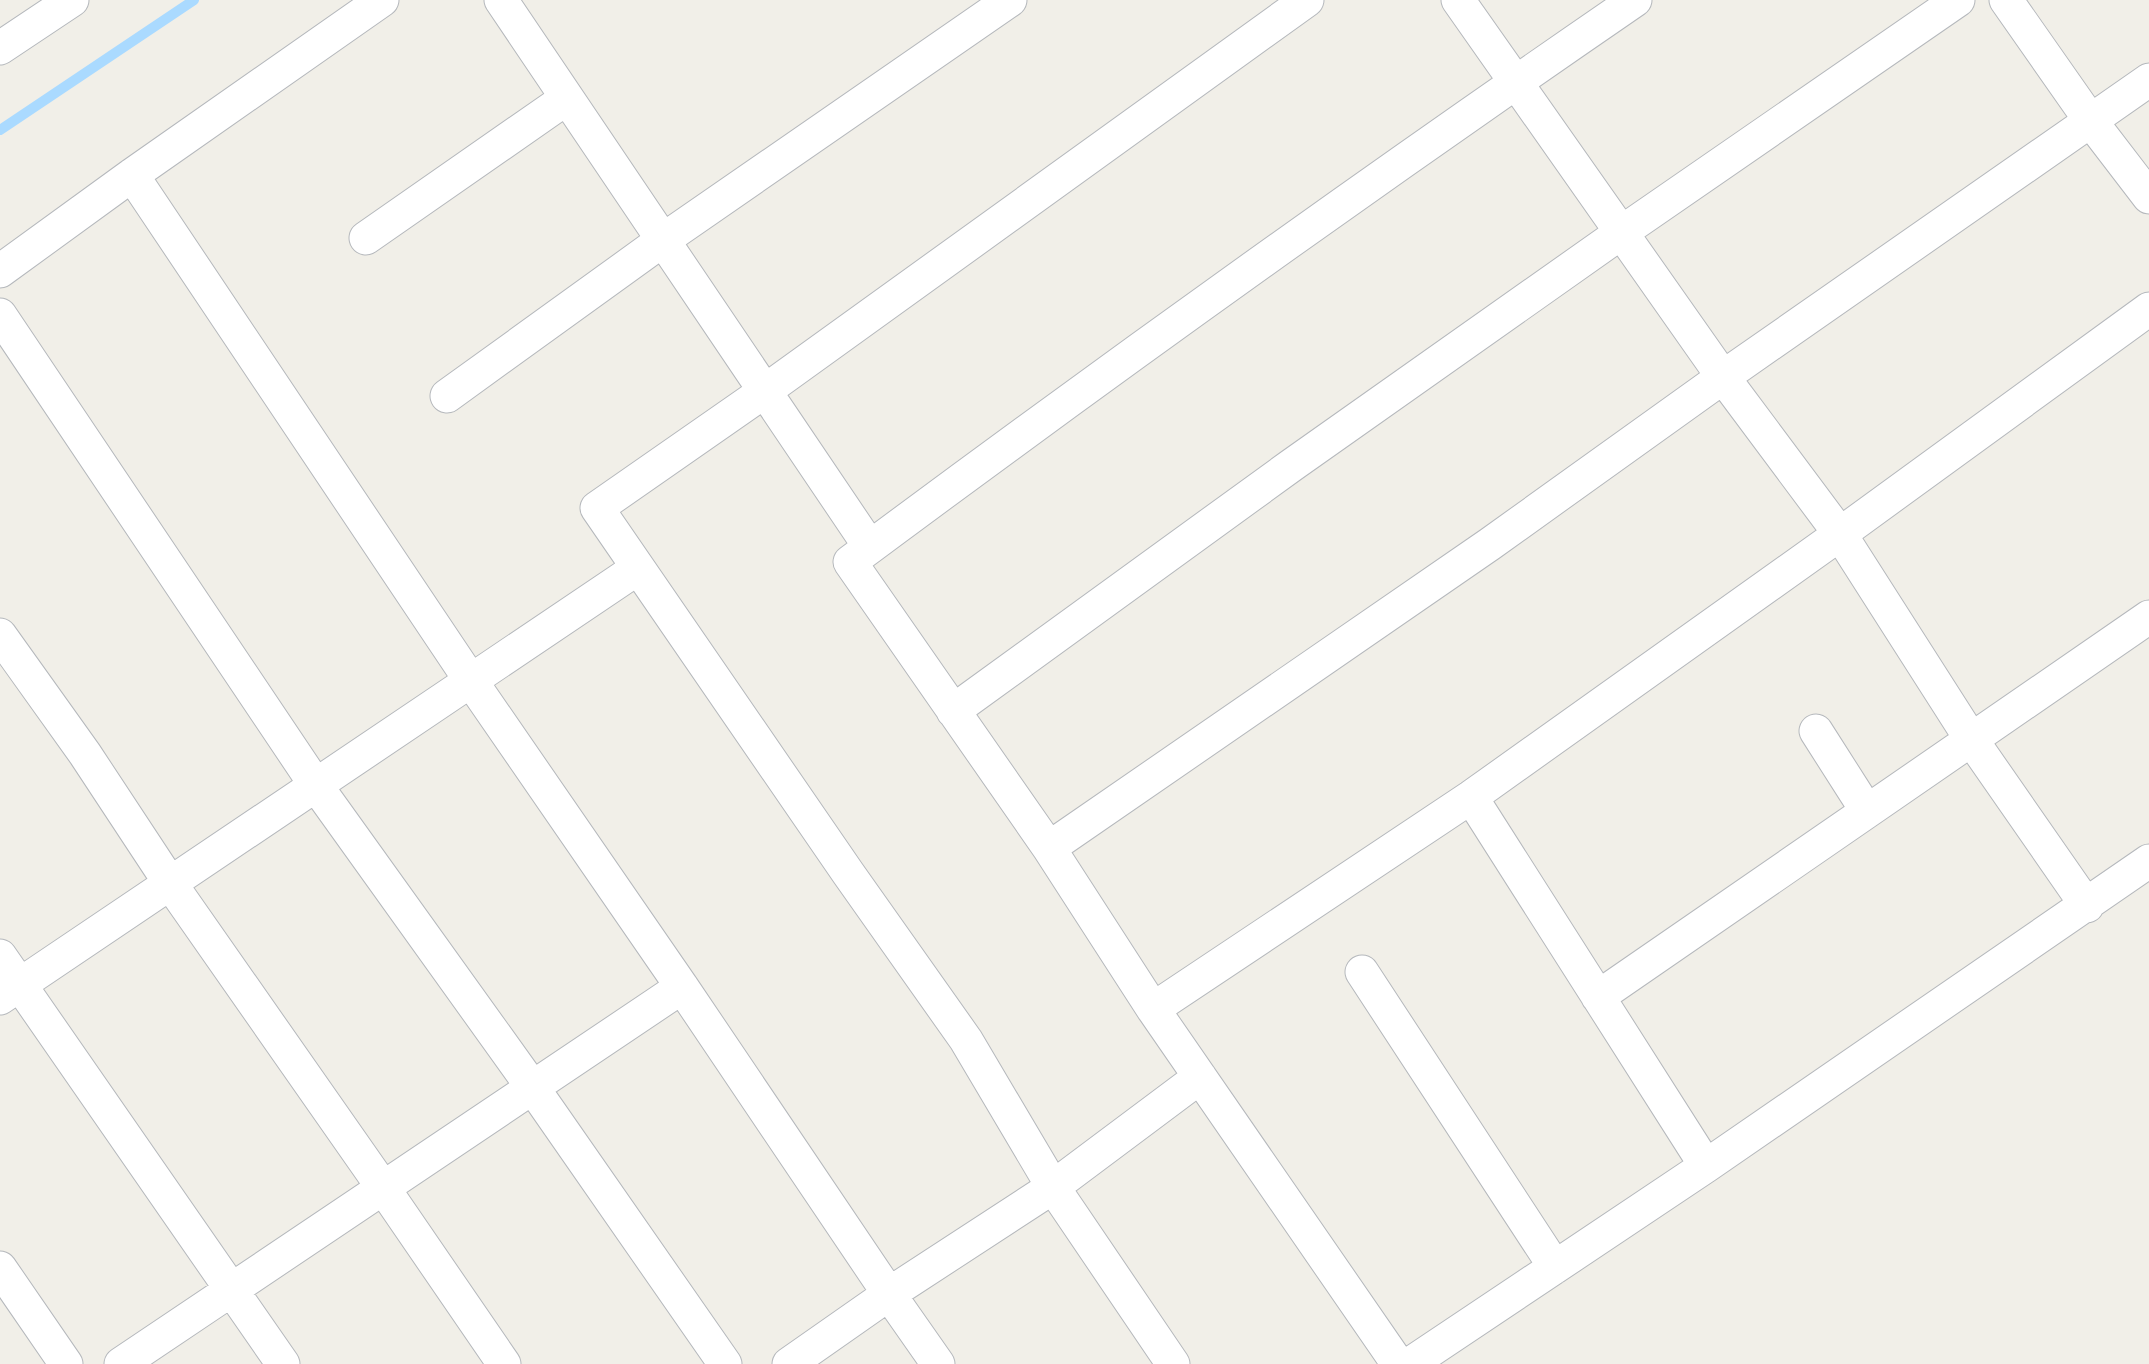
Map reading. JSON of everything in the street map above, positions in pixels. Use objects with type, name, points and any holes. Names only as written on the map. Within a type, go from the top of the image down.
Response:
[{"type":"street","points":[[0,271],[382,0]]},
{"type":"street","points":[[501,0],[870,547]]},
{"type":"street","points":[[447,396],[663,240],[1010,0]]},
{"type":"street","points":[[1173,1364],[1053,1187],[966,1040],[841,863],[597,508],[765,391],[1307,0]]},
{"type":"street","points":[[1458,0],[1724,377],[1840,534],[1971,740],[2087,906]]},
{"type":"street","points":[[1398,1364],[1153,1009],[1049,848],[850,562],[1128,356],[1635,0]]},
{"type":"street","points":[[953,711],[1301,458],[1622,232],[1958,0]]},
{"type":"street","points":[[2006,0],[2090,120],[2149,197]]},
{"type":"street","points":[[0,48],[63,2]]},
{"type":"street","points":[[1049,848],[1490,544],[1724,377],[2149,80]]},
{"type":"street","points":[[366,238],[567,98]]},
{"type":"street","points":[[132,176],[471,681],[938,1364]]},
{"type":"street","points":[[1153,1009],[1471,797],[1840,534],[2149,309]]},
{"type":"street","points":[[0,315],[315,784],[533,1088],[725,1364]]},
{"type":"street","points":[[9,991],[638,568]]},
{"type":"street","points":[[1598,997],[2149,617]]},
{"type":"street","points":[[0,635],[85,754],[170,883],[504,1364]]},
{"type":"street","points":[[1816,731],[1867,811]]},
{"type":"street","points":[[1471,797],[1706,1166]]},
{"type":"street","points":[[1410,1364],[1706,1166],[2087,906],[2149,861]]},
{"type":"street","points":[[0,956],[9,991],[232,1291],[283,1364]]},
{"type":"street","points":[[1362,972],[1555,1267]]},
{"type":"street","points":[[121,1364],[682,987]]},
{"type":"street","points":[[789,1364],[889,1294],[1053,1187],[1200,1077]]},
{"type":"street","points":[[0,1268],[66,1364]]},
{"type":"waterway","points":[[0,130],[194,0]]}]
